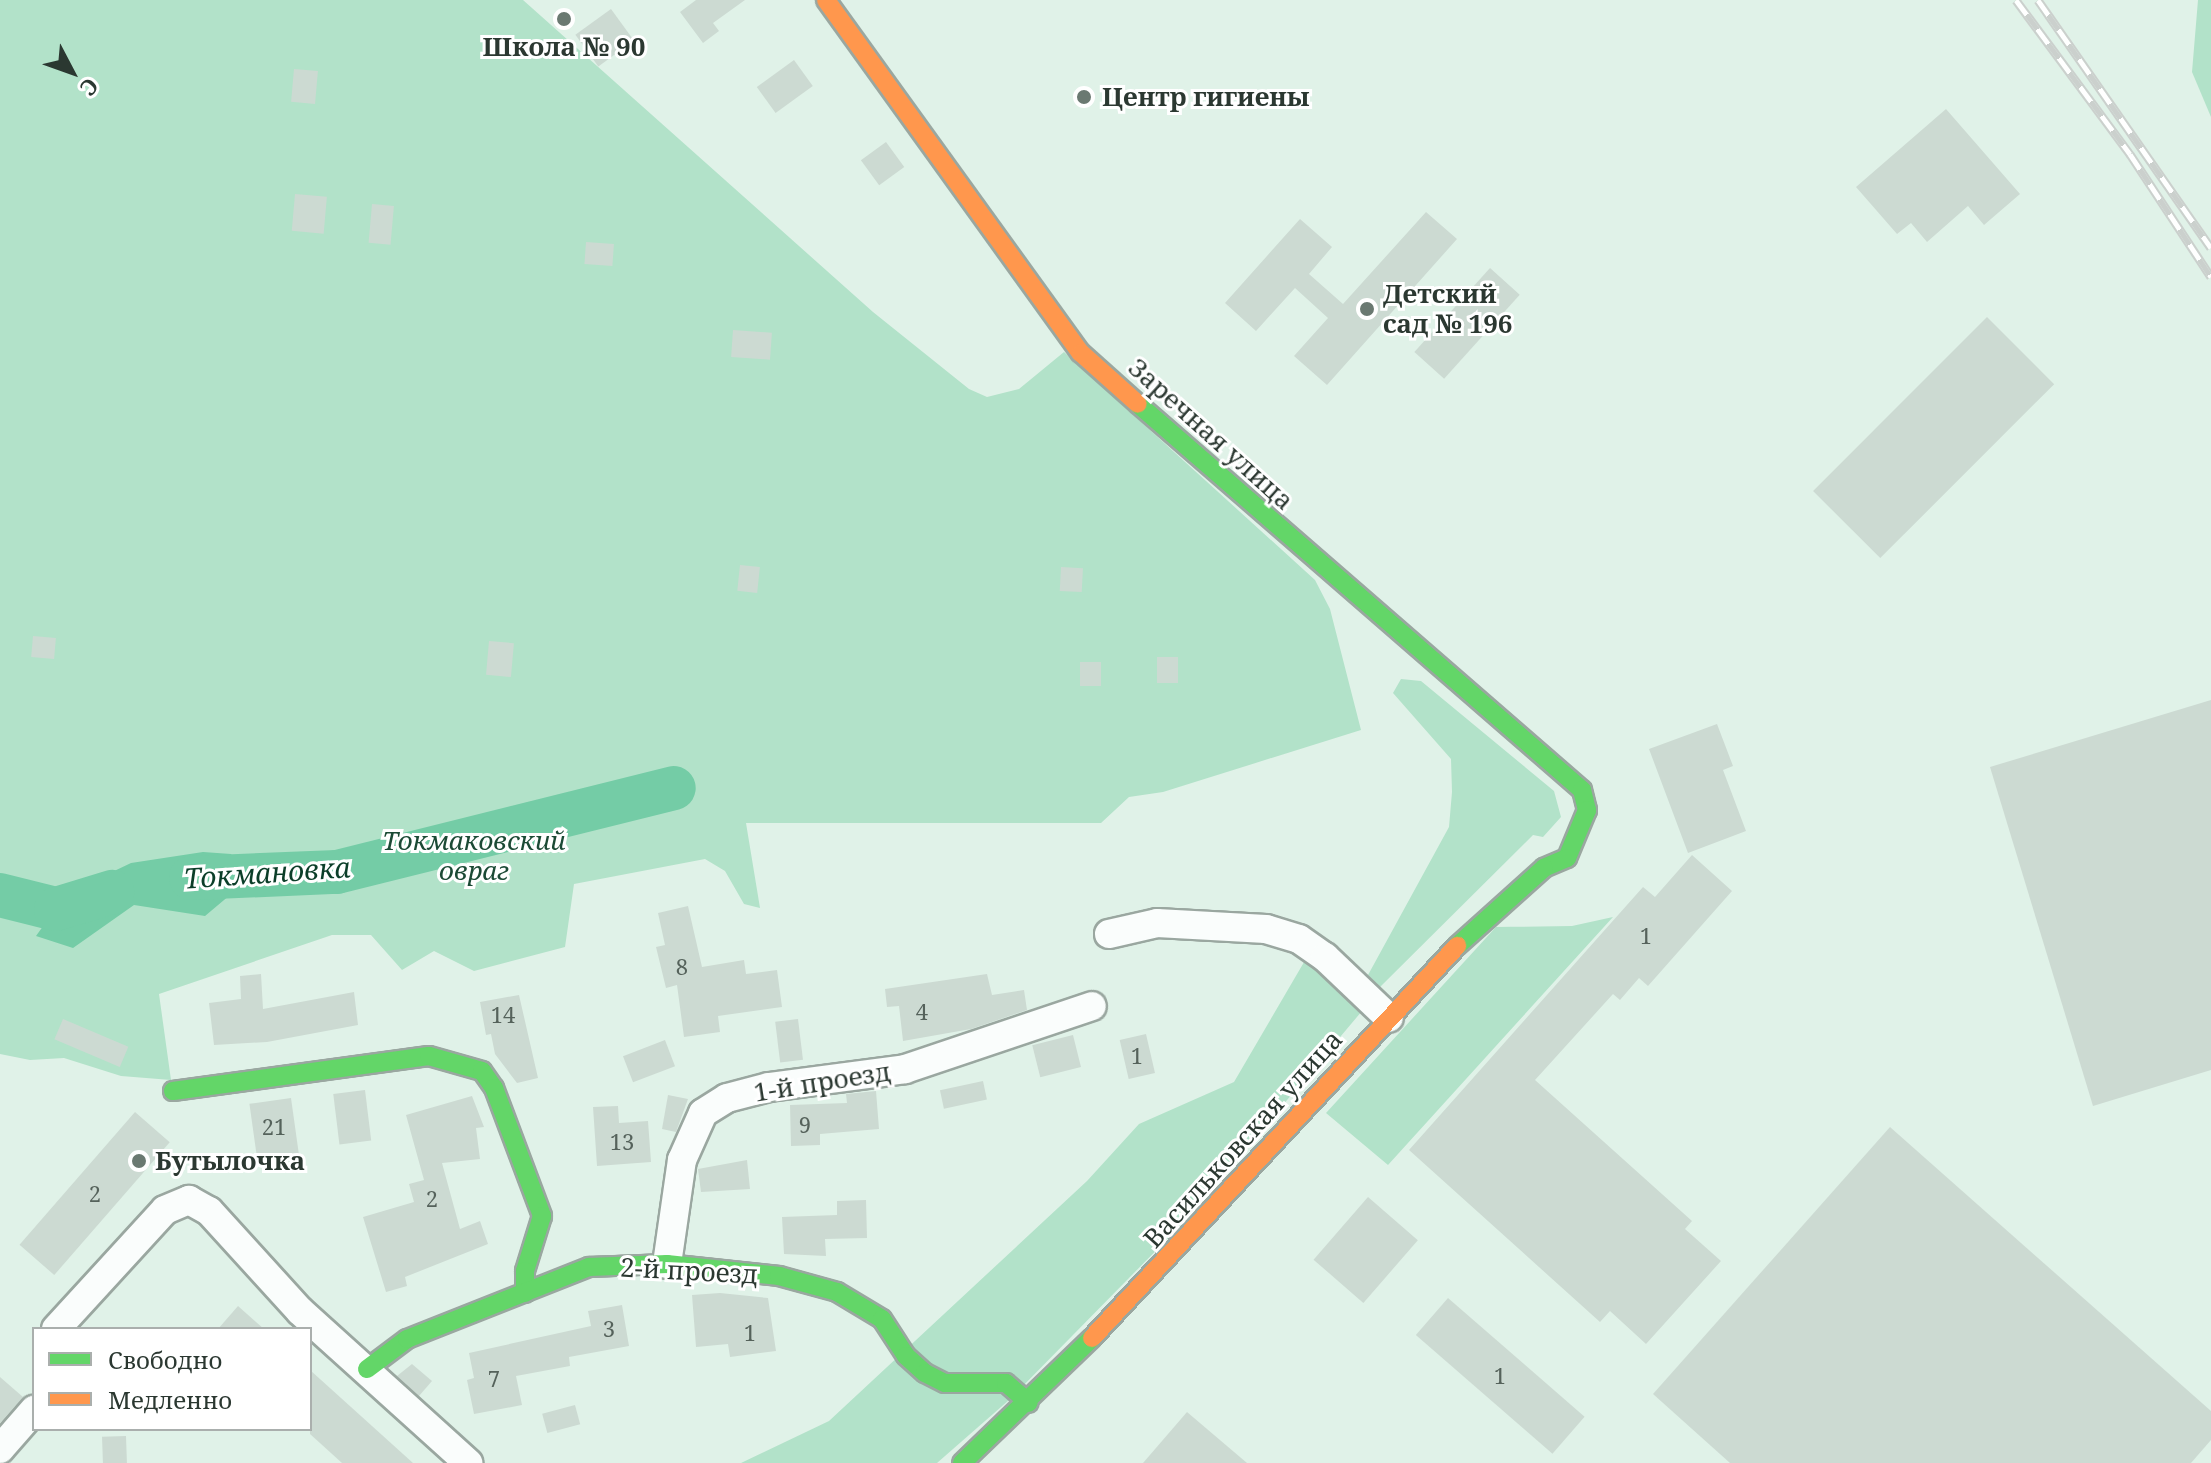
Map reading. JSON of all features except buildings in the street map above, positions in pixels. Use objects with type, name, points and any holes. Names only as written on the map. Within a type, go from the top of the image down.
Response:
[{"type":"street","name":"Заречная улица","points":[[826,0],[1081,353],[1339,584],[1582,790],[1587,810],[1567,858]]},
{"type":"street","name":"Васильковская улица","points":[[962,1463],[1029,1403],[1192,1236],[1483,918],[1544,868],[1567,858]]},
{"type":"street","points":[[1109,934],[1157,923],[1266,929],[1299,939],[1325,957],[1389,1018]]},
{"type":"street","name":"1-й проезд","points":[[667,1264],[682,1160],[703,1113],[727,1098],[769,1087],[905,1069],[1092,1006]]},
{"type":"street","points":[[173,1091],[429,1056],[482,1071],[494,1088],[542,1216],[537,1245],[525,1271],[525,1293]]},
{"type":"street","points":[[58,1327],[165,1210],[189,1200],[209,1211],[300,1311],[468,1463]]},
{"type":"street","name":"2-й проезд","points":[[367,1369],[407,1339],[589,1267],[667,1264],[779,1276],[837,1292],[882,1319],[906,1356],[925,1373],[945,1383],[1006,1383],[1029,1403]]},
{"type":"street","points":[[0,1449],[32,1412]]},
{"type":"green space","name":"Токмаковский овраг","points":[[0,0],[523,0],[873,312],[969,389],[987,397],[1019,389],[1064,352],[1315,580],[1330,609],[1361,730],[1163,792],[1129,797],[1101,823],[746,823],[760,908],[744,904],[725,871],[705,859],[574,884],[565,947],[474,971],[434,951],[402,970],[371,935],[332,935],[159,994],[171,1080],[121,1076],[64,1058],[30,1060],[0,1054]]},
{"type":"green space","points":[[2198,0],[2211,0],[2211,117],[2192,72]]},
{"type":"green space","points":[[1401,679],[1421,681],[1554,791],[1561,817],[1543,837],[1533,835],[1379,988],[1368,975],[1449,827],[1452,792],[1451,759],[1393,693]]},
{"type":"green space","points":[[1613,917],[1388,1165],[1326,1113],[1496,927],[1572,926]]},
{"type":"green space","points":[[1307,957],[1362,1011],[1187,1219],[1009,1400],[937,1463],[741,1463],[829,1421],[1087,1181],[1139,1124],[1234,1082]]},
{"type":"shaded area","points":[[203,852],[231,854],[249,879],[205,916],[134,905],[73,948],[36,936],[66,894],[131,863]]},
{"type":"waterway","name":"Токмановка","points":[[191,878],[337,872],[674,788]]},
{"type":"waterway","name":"Токмановка","points":[[0,895],[56,909],[112,892]]},
{"type":"railway","points":[[2016,0],[2130,154],[2211,277]]},
{"type":"railway","points":[[2038,0],[2211,248]]},
{"type":"traffic: fast","points":[[1138,404],[1582,790],[1587,810],[1567,858],[1544,868],[1457,946]]},
{"type":"traffic: fast","points":[[173,1091],[429,1056],[482,1071],[494,1088],[542,1216],[525,1271],[525,1293]]},
{"type":"traffic: fast","points":[[367,1369],[407,1339],[589,1267],[667,1264],[779,1276],[837,1292],[882,1319],[906,1356],[925,1373],[945,1383],[1006,1383],[1029,1403]]},
{"type":"traffic: fast","points":[[962,1463],[1092,1338]]},
{"type":"traffic: slow","points":[[826,0],[1081,353],[1138,404]]},
{"type":"traffic: slow","points":[[1092,1338],[1457,946]]},
{"type":"place","name":"Школа № 90","points":[[564,19]]},
{"type":"place","name":"Центр гигиены","points":[[1084,97]]},
{"type":"place","name":"Детский сад № 196","points":[[1367,309]]},
{"type":"place","name":"Бутылочка","points":[[139,1161]]}]
